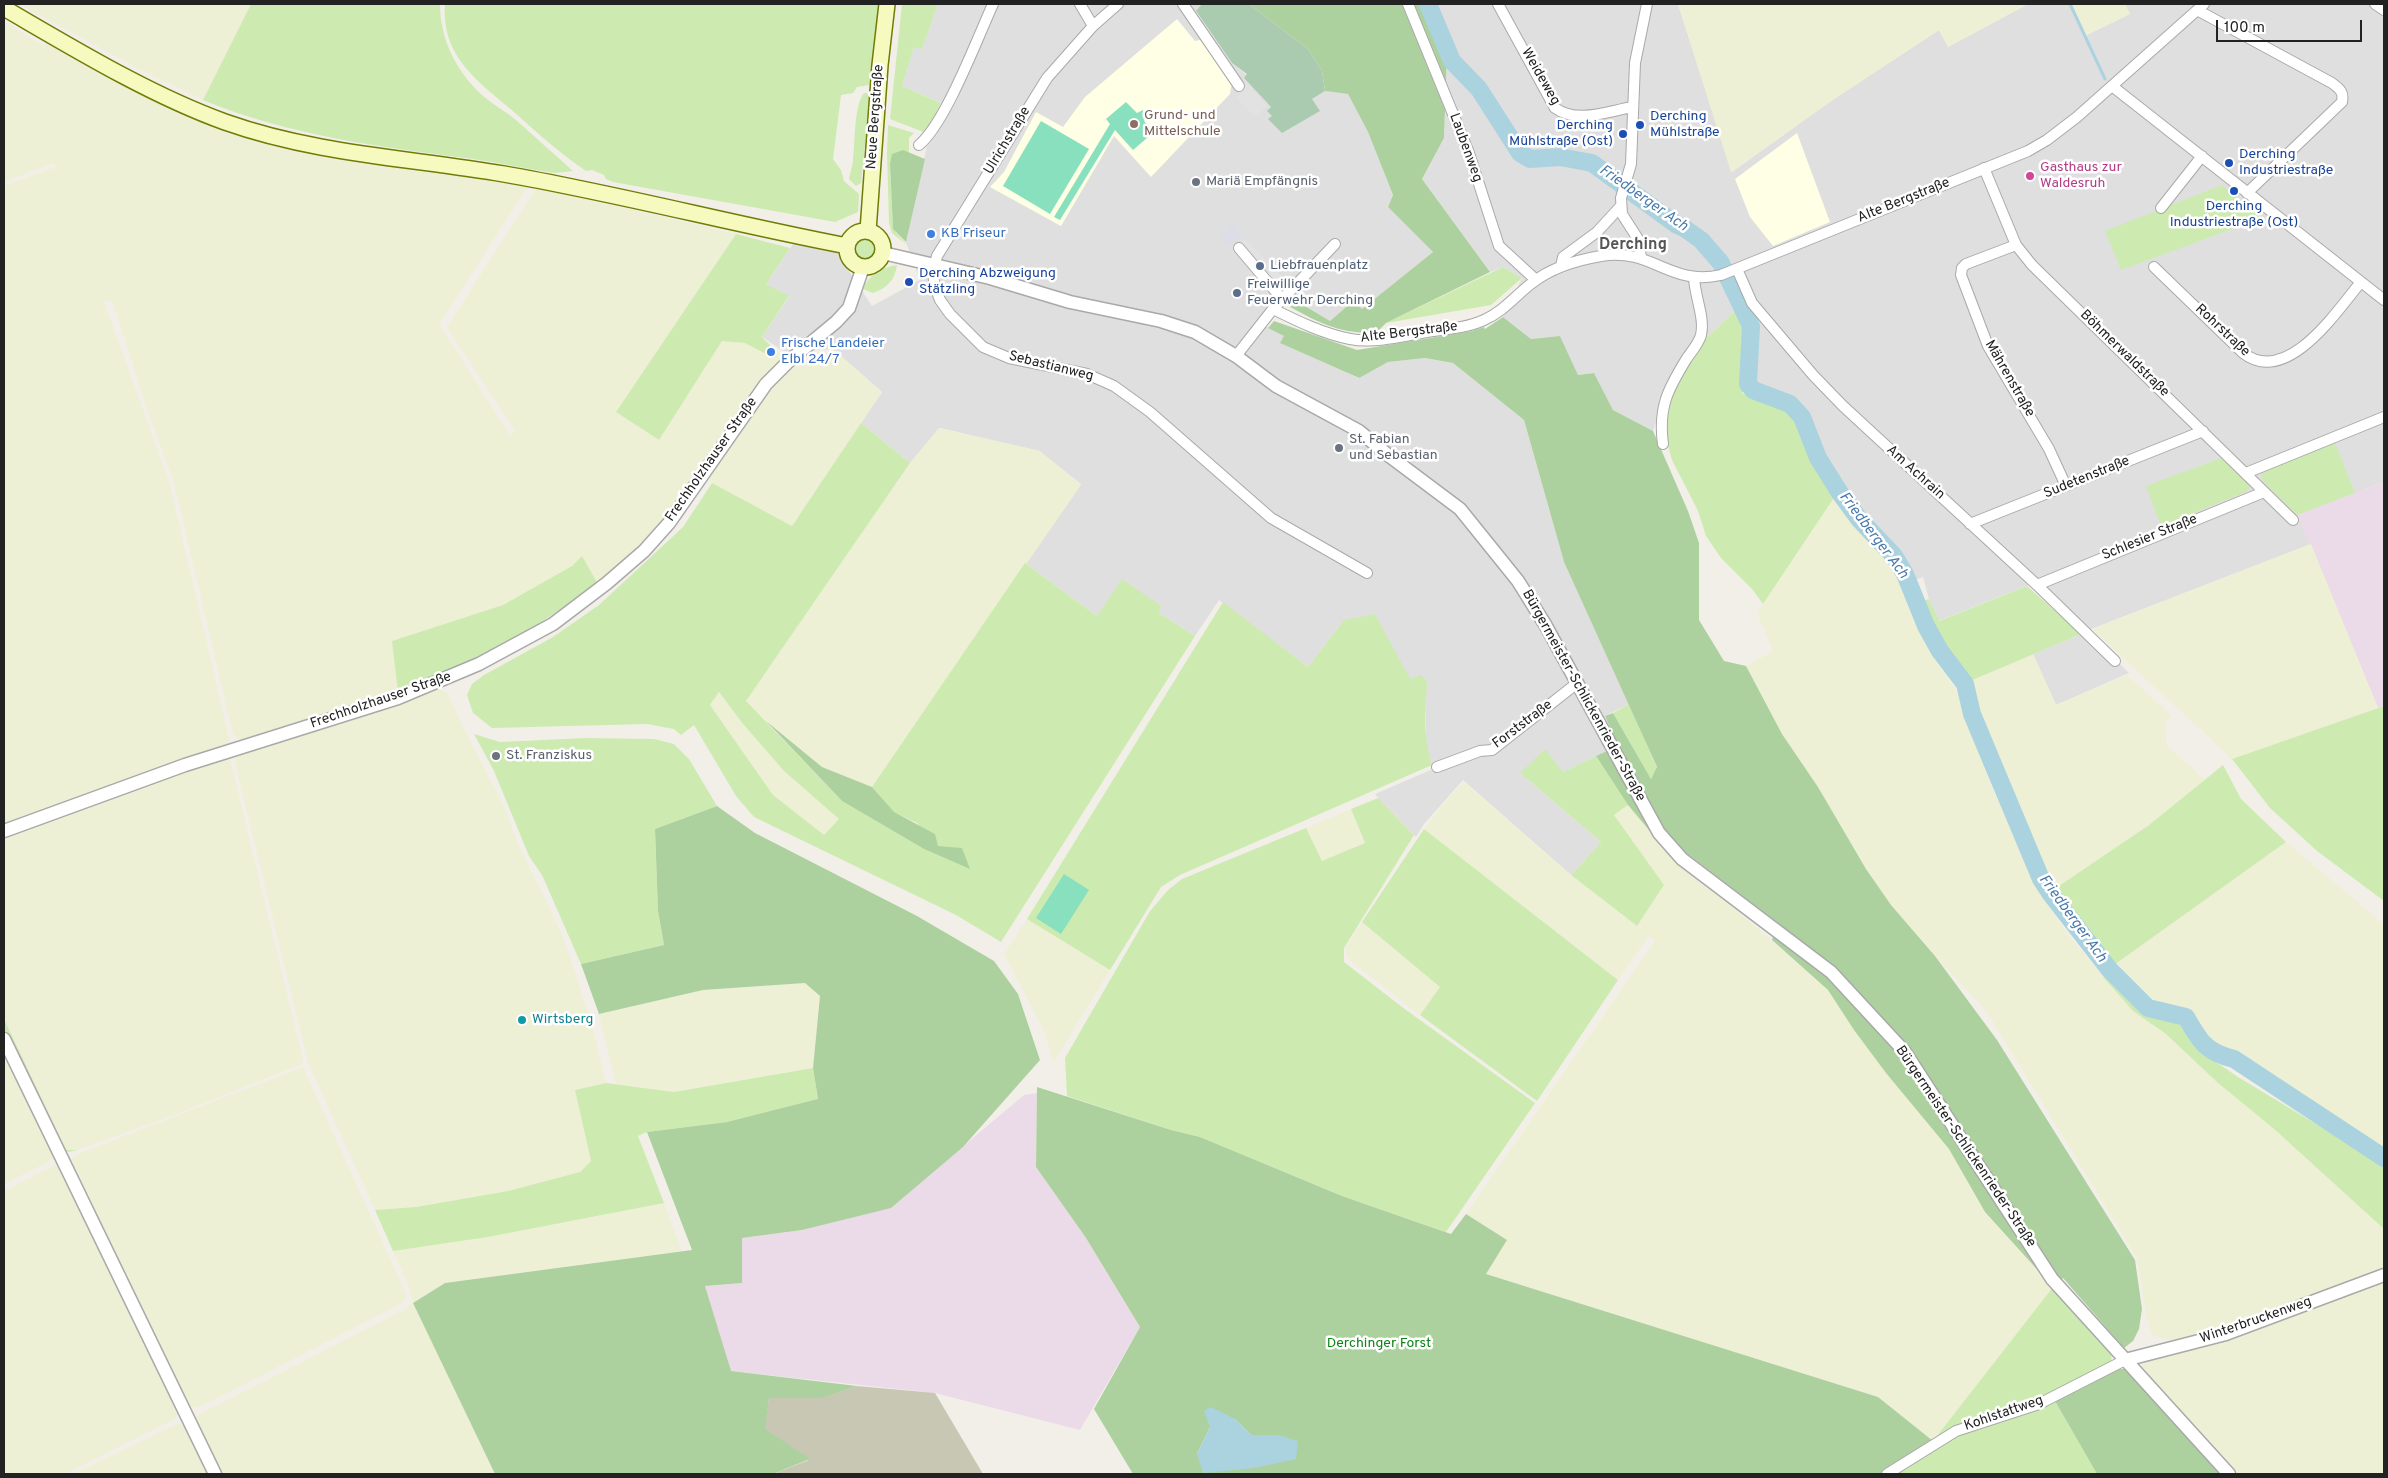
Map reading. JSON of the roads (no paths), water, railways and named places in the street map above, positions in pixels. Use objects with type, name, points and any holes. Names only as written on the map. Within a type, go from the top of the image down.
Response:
[{"type":"main road","name":"Neue Bergstraße","points":[[868,231],[880,65],[887,4]]},
{"type":"main road","points":[[4,8],[138,83],[224,122],[357,155],[502,174],[606,193],[847,246]]},
{"type":"main road","points":[[868,231],[881,238],[884,253],[876,264],[863,267],[851,260],[847,246],[854,234],[868,231]]},
{"type":"street","points":[[919,145],[929,137],[946,105],[993,4]]},
{"type":"street","points":[[1080,4],[1093,26]]},
{"type":"street","name":"Ulrichstraße","points":[[935,264],[1047,78],[1093,26],[1118,4]]},
{"type":"street","points":[[1183,4],[1239,86]]},
{"type":"street","name":"Laubenweg","points":[[1408,4],[1469,153],[1499,246],[1536,280]]},
{"type":"street","name":"Weideweg","points":[[1498,4],[1556,108],[1564,114],[1575,118],[1633,107]]},
{"type":"street","points":[[1641,258],[1638,239],[1625,220],[1620,207],[1622,192],[1631,164],[1635,63],[1647,4]]},
{"type":"street","points":[[2375,4],[2384,10]]},
{"type":"street","points":[[2200,7],[2332,83],[2341,90],[2343,96],[2342,102],[2247,193]]},
{"type":"street","name":"Alte Bergstraße","points":[[1273,309],[1329,333],[1352,340],[1372,340],[1450,328],[1485,320],[1505,307],[1536,280],[1561,266],[1581,260],[1617,254],[1641,258],[1670,272],[1694,278],[1721,275],[2028,151],[2047,140],[2112,86],[2200,7]]},
{"type":"street","points":[[2112,86],[2384,300]]},
{"type":"street","points":[[2161,208],[2202,156]]},
{"type":"street","name":"Böhmerwaldstraße","points":[[1984,168],[2016,245],[2032,264],[2293,520]]},
{"type":"street","name":"Alte Bergstraße","points":[[1561,266],[1562,257],[1597,232],[1620,207]]},
{"type":"street","points":[[1236,356],[1273,309],[1335,244]]},
{"type":"street","name":"Mährenstraße","points":[[2016,245],[1966,264],[1962,268],[1961,275],[1988,346],[2046,443],[2066,486]]},
{"type":"street","points":[[1239,248],[1282,299]]},
{"type":"street","name":"Bürgermeister-Schlickenrieder-Straße","points":[[884,253],[935,264],[1070,302],[1179,326],[1202,335],[1236,356],[1276,386],[1359,431],[1388,455],[1460,508],[1518,581],[1546,626],[1659,833],[1682,859],[1832,972],[1904,1052],[2052,1279],[2229,1474]]},
{"type":"street","name":"Sebastianweg","points":[[935,264],[935,287],[940,300],[950,314],[983,347],[1009,358],[1087,374],[1104,380],[1150,412],[1271,518],[1367,573]]},
{"type":"street","name":"Frechholzhauser Straße","points":[[4,831],[185,765],[398,698],[479,664],[553,624],[607,583],[644,551],[669,523],[766,384],[789,361],[836,322],[849,308],[863,267]]},
{"type":"street","name":"Rohrstraße","points":[[2154,267],[2243,353],[2259,362],[2283,358],[2302,348],[2361,282]]},
{"type":"street","name":"Am Achrain","points":[[1734,270],[1752,303],[1813,374],[1858,420],[2037,585],[2115,661]]},
{"type":"street","points":[[1662,444],[1660,426],[1668,389],[1701,337],[1703,322],[1695,295],[1694,278]]},
{"type":"street","points":[[2246,473],[2384,417]]},
{"type":"street","name":"Sudetenstraße","points":[[1970,524],[2204,431]]},
{"type":"street","name":"Schlesier Straße","points":[[2037,585],[2264,492]]},
{"type":"street","name":"Forststraße","points":[[1437,768],[1480,751],[1492,750],[1576,684]]},
{"type":"street","points":[[4,1039],[215,1474]]},
{"type":"street","name":"Winterbruckenweg","points":[[2125,1360],[2226,1334],[2384,1275]]},
{"type":"street","name":"Kohlstattweg","points":[[1887,1474],[1956,1432],[2039,1404],[2125,1360]]},
{"type":"water","points":[[1211,1407],[1235,1419],[1251,1435],[1278,1435],[1298,1441],[1296,1459],[1254,1468],[1203,1473],[1197,1454],[1210,1427],[1204,1411]]},
{"type":"waterway","name":"Friedberger Ach","points":[[1428,4],[1452,61],[1479,89],[1520,153],[1530,159],[1560,157],[1592,163],[1677,225],[1701,240],[1721,263],[1751,326],[1748,384],[1753,390],[1790,404],[1802,417],[1818,458],[1840,493],[1859,519],[1894,556],[1905,574],[1926,626],[1940,651],[1965,684],[1972,714],[2041,879],[2109,969],[2148,1008],[2186,1017],[2195,1033],[2210,1049],[2234,1059],[2384,1158]]},
{"type":"waterway","points":[[2070,4],[2105,79]]},
{"type":"place","name":"Grund- und Mittelschule","points":[[1134,124]]},
{"type":"place","name":"Derching Mühlstraße","points":[[1640,125]]},
{"type":"place","name":"Derching Mühlstraße (Ost)","points":[[1623,134]]},
{"type":"place","name":"Derching Industriestraße","points":[[2229,163]]},
{"type":"place","name":"Gasthaus zur Waldesruh","points":[[2030,176]]},
{"type":"place","name":"Mariä Empfängnis","points":[[1196,182]]},
{"type":"place","name":"Derching Industriestraße (Ost)","points":[[2234,191]]},
{"type":"place","name":"KB Friseur","points":[[931,234]]},
{"type":"place","name":"Liebfrauenplatz","points":[[1260,266]]},
{"type":"place","name":"Derching Abzweigung Stätzling","points":[[909,282]]},
{"type":"place","name":"Freiwillige Feuerwehr Derching","points":[[1237,293]]},
{"type":"place","name":"Frische Landeier Elbl 24/7","points":[[771,352]]},
{"type":"place","name":"St. Fabian und Sebastian","points":[[1339,448]]},
{"type":"place","name":"St. Franziskus","points":[[496,756]]},
{"type":"place","name":"Wirtsberg","points":[[522,1020]]},
{"type":"district","name":"Derching","points":[[1633,246]]},
{"type":"park label","name":"Derchinger Forst","points":[[1379,1344]]}]
